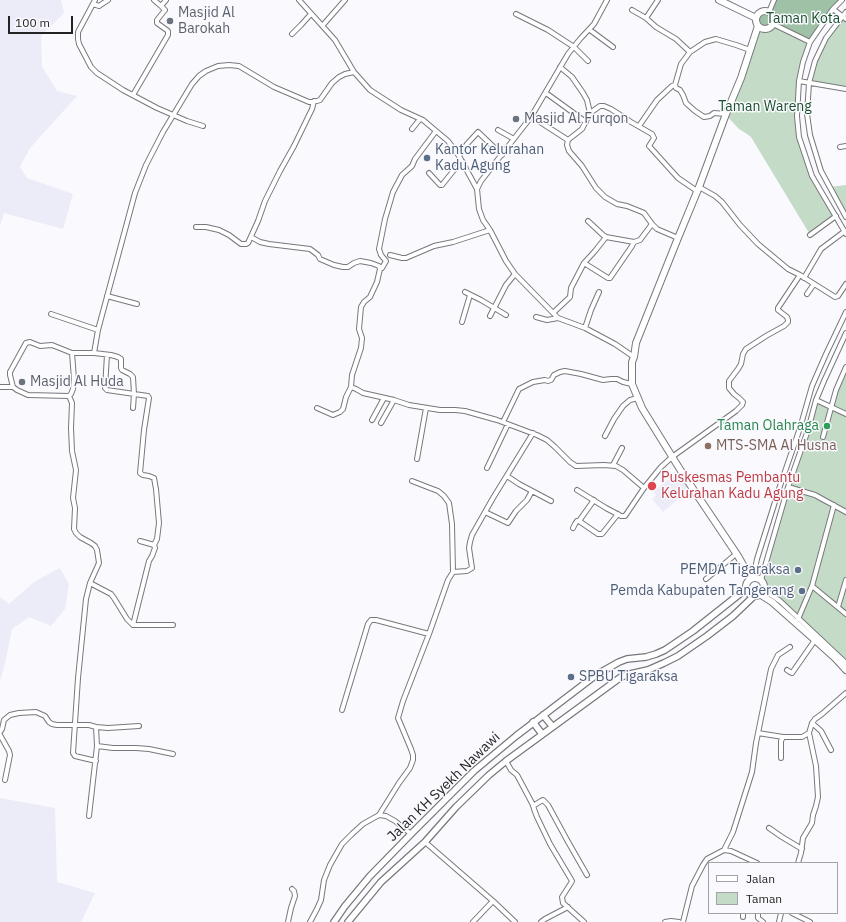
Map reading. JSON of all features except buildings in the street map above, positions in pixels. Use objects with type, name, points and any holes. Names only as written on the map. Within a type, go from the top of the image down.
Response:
[{"type":"main road","points":[[719,0],[756,18]]},
{"type":"main road","points":[[752,578],[672,457],[642,408],[632,384],[632,362],[636,343],[741,78],[758,26],[756,24],[756,18],[758,14],[762,12],[769,12],[773,17],[773,24],[766,29],[758,26]]},
{"type":"main road","points":[[752,578],[761,580],[764,583],[762,593],[754,596],[750,594],[746,588],[748,581],[752,578]]},
{"type":"main road","name":"Jalan KH Syekh Nawawi","points":[[334,922],[370,876],[411,834],[474,771],[533,722],[595,675],[612,665],[627,659],[646,657],[665,650],[693,631],[746,588]]},
{"type":"main road","points":[[762,593],[835,658],[846,670]]},
{"type":"main road","name":"Jalan KH Syekh Nawawi","points":[[348,922],[381,882],[425,842],[456,807],[489,775],[506,761],[621,677],[653,668],[678,656],[733,616],[754,596]]},
{"type":"main road","points":[[543,715],[553,726]]},
{"type":"main road","points":[[533,722],[542,734]]},
{"type":"street","points":[[108,0],[99,6],[94,2],[78,32],[79,44],[91,67],[97,73],[132,95],[173,115],[203,126]]},
{"type":"street","points":[[132,95],[168,35],[168,31],[157,21],[165,10],[154,0]]},
{"type":"street","points":[[161,6],[166,0]]},
{"type":"street","points":[[299,0],[335,40],[354,72],[370,90],[402,110],[420,119],[448,141],[463,162],[477,189],[479,209],[483,220],[515,274],[558,318],[585,328],[615,344],[634,357]]},
{"type":"street","points":[[323,25],[345,0]]},
{"type":"street","points":[[477,189],[481,181],[531,117],[568,54],[599,18],[607,0]]},
{"type":"street","points":[[646,18],[658,0]]},
{"type":"street","points":[[769,12],[774,0]]},
{"type":"street","points":[[804,278],[821,249],[845,233],[812,176],[799,137],[797,116],[799,82],[803,62],[810,42],[833,9],[842,0]]},
{"type":"street","points":[[833,9],[846,19]]},
{"type":"street","points":[[632,10],[676,39],[690,52]]},
{"type":"street","points":[[846,12],[826,38],[815,61],[809,83],[807,114],[810,135],[821,171],[846,217]]},
{"type":"street","points":[[292,34],[311,14]]},
{"type":"street","points":[[516,14],[548,30],[574,47],[588,62]]},
{"type":"street","points":[[773,24],[810,42]]},
{"type":"street","points":[[590,30],[613,47]]},
{"type":"street","points":[[639,126],[657,100],[674,85],[681,64],[690,52],[705,42],[716,39],[736,44],[750,50]]},
{"type":"street","points":[[94,353],[98,330],[135,193],[146,165],[173,115],[192,84],[199,76],[212,67],[224,65],[239,66],[257,78],[309,102],[320,100],[332,83],[339,77],[354,72]]},
{"type":"street","points":[[560,67],[572,77],[583,93],[587,100],[590,114]]},
{"type":"street","points":[[799,82],[846,89]]},
{"type":"street","points":[[674,85],[682,93],[686,103],[704,117],[710,116],[714,112],[726,114]]},
{"type":"street","points":[[546,93],[586,122]]},
{"type":"street","points":[[196,227],[206,227],[219,230],[229,235],[237,242],[244,244],[248,243],[268,194],[294,146],[312,109],[314,101]]},
{"type":"street","points":[[678,238],[657,229],[644,213],[627,206],[617,204],[605,197],[596,188],[582,166],[567,148],[568,140],[580,131],[590,114],[600,106],[604,106],[618,112],[654,136],[649,146],[655,154],[680,179],[698,189],[707,191],[719,199],[758,244],[785,267],[836,297],[846,284]]},
{"type":"street","points":[[531,117],[568,140]]},
{"type":"street","points":[[412,129],[420,119]]},
{"type":"street","points":[[498,130],[514,138]]},
{"type":"street","points":[[317,408],[333,415],[343,409],[346,397],[351,387],[352,375],[361,348],[362,338],[359,329],[361,307],[370,297],[377,282],[380,269],[386,261],[381,255],[379,249],[392,192],[402,175],[412,166],[415,159],[436,131]]},
{"type":"street","points":[[459,156],[478,132],[502,155]]},
{"type":"street","points":[[840,147],[846,146]]},
{"type":"street","points":[[430,173],[440,185],[442,185],[454,170],[463,162]]},
{"type":"street","points":[[810,235],[836,216]]},
{"type":"street","points":[[588,221],[606,237],[634,242],[640,240],[652,224]]},
{"type":"street","points":[[390,255],[406,258],[434,246],[453,242],[490,230]]},
{"type":"street","points":[[250,237],[260,242],[269,244],[310,249],[318,255],[320,259],[339,266],[348,267],[360,260],[379,266],[380,269]]},
{"type":"street","points":[[553,313],[570,297],[571,288],[584,263],[606,237]]},
{"type":"street","points":[[584,263],[609,278],[634,242]]},
{"type":"street","points":[[490,316],[506,285],[515,274]]},
{"type":"street","points":[[577,490],[621,516],[625,516],[644,488],[661,467],[672,457],[742,405],[743,402],[729,388],[729,381],[741,364],[743,354],[746,349],[784,326],[788,322],[787,317],[778,310],[800,275]]},
{"type":"street","points":[[807,294],[814,284]]},
{"type":"street","points":[[465,292],[506,315]]},
{"type":"street","points":[[585,328],[599,292]]},
{"type":"street","points":[[462,322],[470,295]]},
{"type":"street","points":[[107,296],[137,304]]},
{"type":"street","points":[[752,578],[812,386],[846,312]]},
{"type":"street","points":[[51,314],[98,330]]},
{"type":"street","points":[[536,317],[547,320],[558,318]]},
{"type":"street","points":[[761,580],[772,547],[788,487],[803,446],[816,400],[846,333]]},
{"type":"street","points":[[13,387],[10,372],[26,343],[30,342],[40,346],[52,345],[72,353],[94,353],[118,357],[121,359],[122,370],[133,377],[133,408]]},
{"type":"street","points":[[0,387],[13,387],[28,395],[69,396],[72,394],[74,389],[72,353]]},
{"type":"street","points":[[107,355],[105,388],[107,390],[148,396],[149,398],[140,473],[154,478],[159,523],[157,539],[154,545],[155,548],[149,561],[133,625]]},
{"type":"street","points":[[823,436],[836,390],[846,367]]},
{"type":"street","points":[[503,422],[519,389],[533,382],[551,380],[554,375],[560,372],[565,371],[576,373],[603,380],[617,379],[632,384]]},
{"type":"street","points":[[351,387],[363,394],[394,400],[409,405],[440,410],[465,411],[503,422],[547,440],[576,466],[613,465],[623,470],[644,488]]},
{"type":"street","points":[[69,396],[72,403],[72,451],[76,470],[72,498],[75,508],[74,529],[80,537],[95,546],[99,558],[99,563],[90,583],[86,598],[73,753],[75,756],[96,761]]},
{"type":"street","points":[[372,420],[384,398]]},
{"type":"street","points":[[604,436],[623,406],[630,400],[638,398]]},
{"type":"street","points":[[381,423],[394,400]]},
{"type":"street","points":[[816,400],[846,414]]},
{"type":"street","points":[[418,459],[426,408]]},
{"type":"street","points":[[487,468],[508,424]]},
{"type":"street","points":[[453,572],[467,571],[472,568],[469,548],[470,542],[533,433]]},
{"type":"street","points":[[613,465],[622,448]]},
{"type":"street","points":[[507,476],[551,501]]},
{"type":"street","points":[[310,922],[321,900],[324,880],[330,865],[342,844],[363,824],[379,815],[410,768],[413,760],[411,749],[398,718],[448,580],[453,572],[452,524],[449,504],[444,496],[438,492],[412,481]]},
{"type":"street","points":[[788,487],[811,494],[846,512]]},
{"type":"street","points":[[486,512],[508,523],[516,511],[527,500],[532,491]]},
{"type":"street","points":[[573,528],[594,500]]},
{"type":"street","points":[[798,619],[812,586],[834,505]]},
{"type":"street","points":[[579,521],[598,534],[602,534],[618,514]]},
{"type":"street","points":[[140,541],[154,545]]},
{"type":"street","points":[[706,579],[736,554]]},
{"type":"street","points":[[838,607],[846,580]]},
{"type":"street","points":[[90,583],[111,594],[127,619],[133,625],[173,626]]},
{"type":"street","points":[[812,586],[846,614]]},
{"type":"street","points":[[762,593],[780,601],[846,663]]},
{"type":"street","points":[[342,710],[368,624],[371,620],[429,634]]},
{"type":"street","points":[[787,670],[792,672],[815,640]]},
{"type":"street","points":[[724,850],[733,832],[752,772],[771,669],[778,655],[790,647]]},
{"type":"street","points":[[798,862],[804,838],[812,823],[818,797],[816,766],[809,733],[815,719],[846,693]]},
{"type":"street","points":[[0,732],[5,718],[10,715],[36,712],[41,713],[49,722],[57,725],[89,725],[108,728],[139,726]]},
{"type":"street","points":[[812,723],[821,731],[831,750]]},
{"type":"street","points":[[89,816],[96,761],[96,727]]},
{"type":"street","points":[[758,733],[783,737],[802,737],[809,733]]},
{"type":"street","points":[[0,735],[9,751],[10,756],[5,780]]},
{"type":"street","points":[[781,758],[781,740],[783,737]]},
{"type":"street","points":[[97,746],[149,749],[173,754]]},
{"type":"street","points":[[506,761],[511,770],[517,775],[550,844],[572,881],[562,897],[563,903],[584,922]]},
{"type":"street","points":[[533,806],[544,800],[548,805],[587,875]]},
{"type":"street","points":[[379,815],[386,816],[395,821],[411,834]]},
{"type":"street","points":[[769,828],[802,849]]},
{"type":"street","points":[[425,842],[515,922]]},
{"type":"street","points":[[683,922],[692,886],[703,865],[711,856],[724,850],[731,851],[755,862]]},
{"type":"street","points":[[288,922],[295,896],[292,889]]},
{"type":"street","points":[[473,922],[493,901]]},
{"type":"street","points":[[541,922],[568,907]]},
{"type":"street","points":[[758,914],[758,918],[763,922]]},
{"type":"street","points":[[794,914],[810,922]]},
{"type":"street","points":[[665,922],[679,922]]},
{"type":"shaded area","points":[[0,0],[61,0],[64,13],[41,36],[42,66],[57,91],[77,96],[30,148],[20,167],[27,178],[73,194],[63,229],[4,213],[0,226]]},
{"type":"shaded area","points":[[676,473],[690,489],[663,512],[652,499],[656,495],[653,492]]},
{"type":"shaded area","points":[[60,568],[69,584],[65,609],[51,626],[29,617],[12,629],[0,681],[0,597],[9,604],[34,582]]},
{"type":"shaded area","points":[[0,798],[55,808],[57,882],[95,893],[81,922],[0,922]]},
{"type":"green space","name":"Taman Kota","points":[[774,0],[842,0],[810,42],[773,24],[769,29],[763,29],[758,26],[756,20],[758,14],[762,12],[769,12]]},
{"type":"green space","points":[[846,12],[846,89],[809,83],[815,61],[826,38]]},
{"type":"green space","name":"Taman Wareng","points":[[773,24],[810,42],[803,62],[797,116],[799,137],[812,176],[835,215],[809,233],[751,137],[739,129],[726,115],[758,26],[766,29]]},
{"type":"green space","points":[[846,185],[846,217],[830,187]]},
{"type":"green space","points":[[846,367],[846,663],[786,607],[764,590],[764,583],[761,580],[816,400],[831,407]]},
{"type":"place","name":"Masjid Al Barokah","points":[[170,21]]},
{"type":"place","name":"Masjid Al Furqon","points":[[516,119]]},
{"type":"place","name":"Kantor Kelurahan Kadu Agung","points":[[427,158]]},
{"type":"place","name":"Masjid Al Huda","points":[[22,382]]},
{"type":"place","name":"Taman Olahraga","points":[[827,426]]},
{"type":"place","name":"MTS-SMA Al Husna","points":[[708,446]]},
{"type":"place","name":"Puskesmas Pembantu Kelurahan Kadu Agung","points":[[652,486]]},
{"type":"place","name":"PEMDA Tigaraksa","points":[[798,570]]},
{"type":"place","name":"Pemda Kabupaten Tangerang","points":[[802,591]]},
{"type":"place","name":"SPBU Tigaraksa","points":[[571,677]]}]
